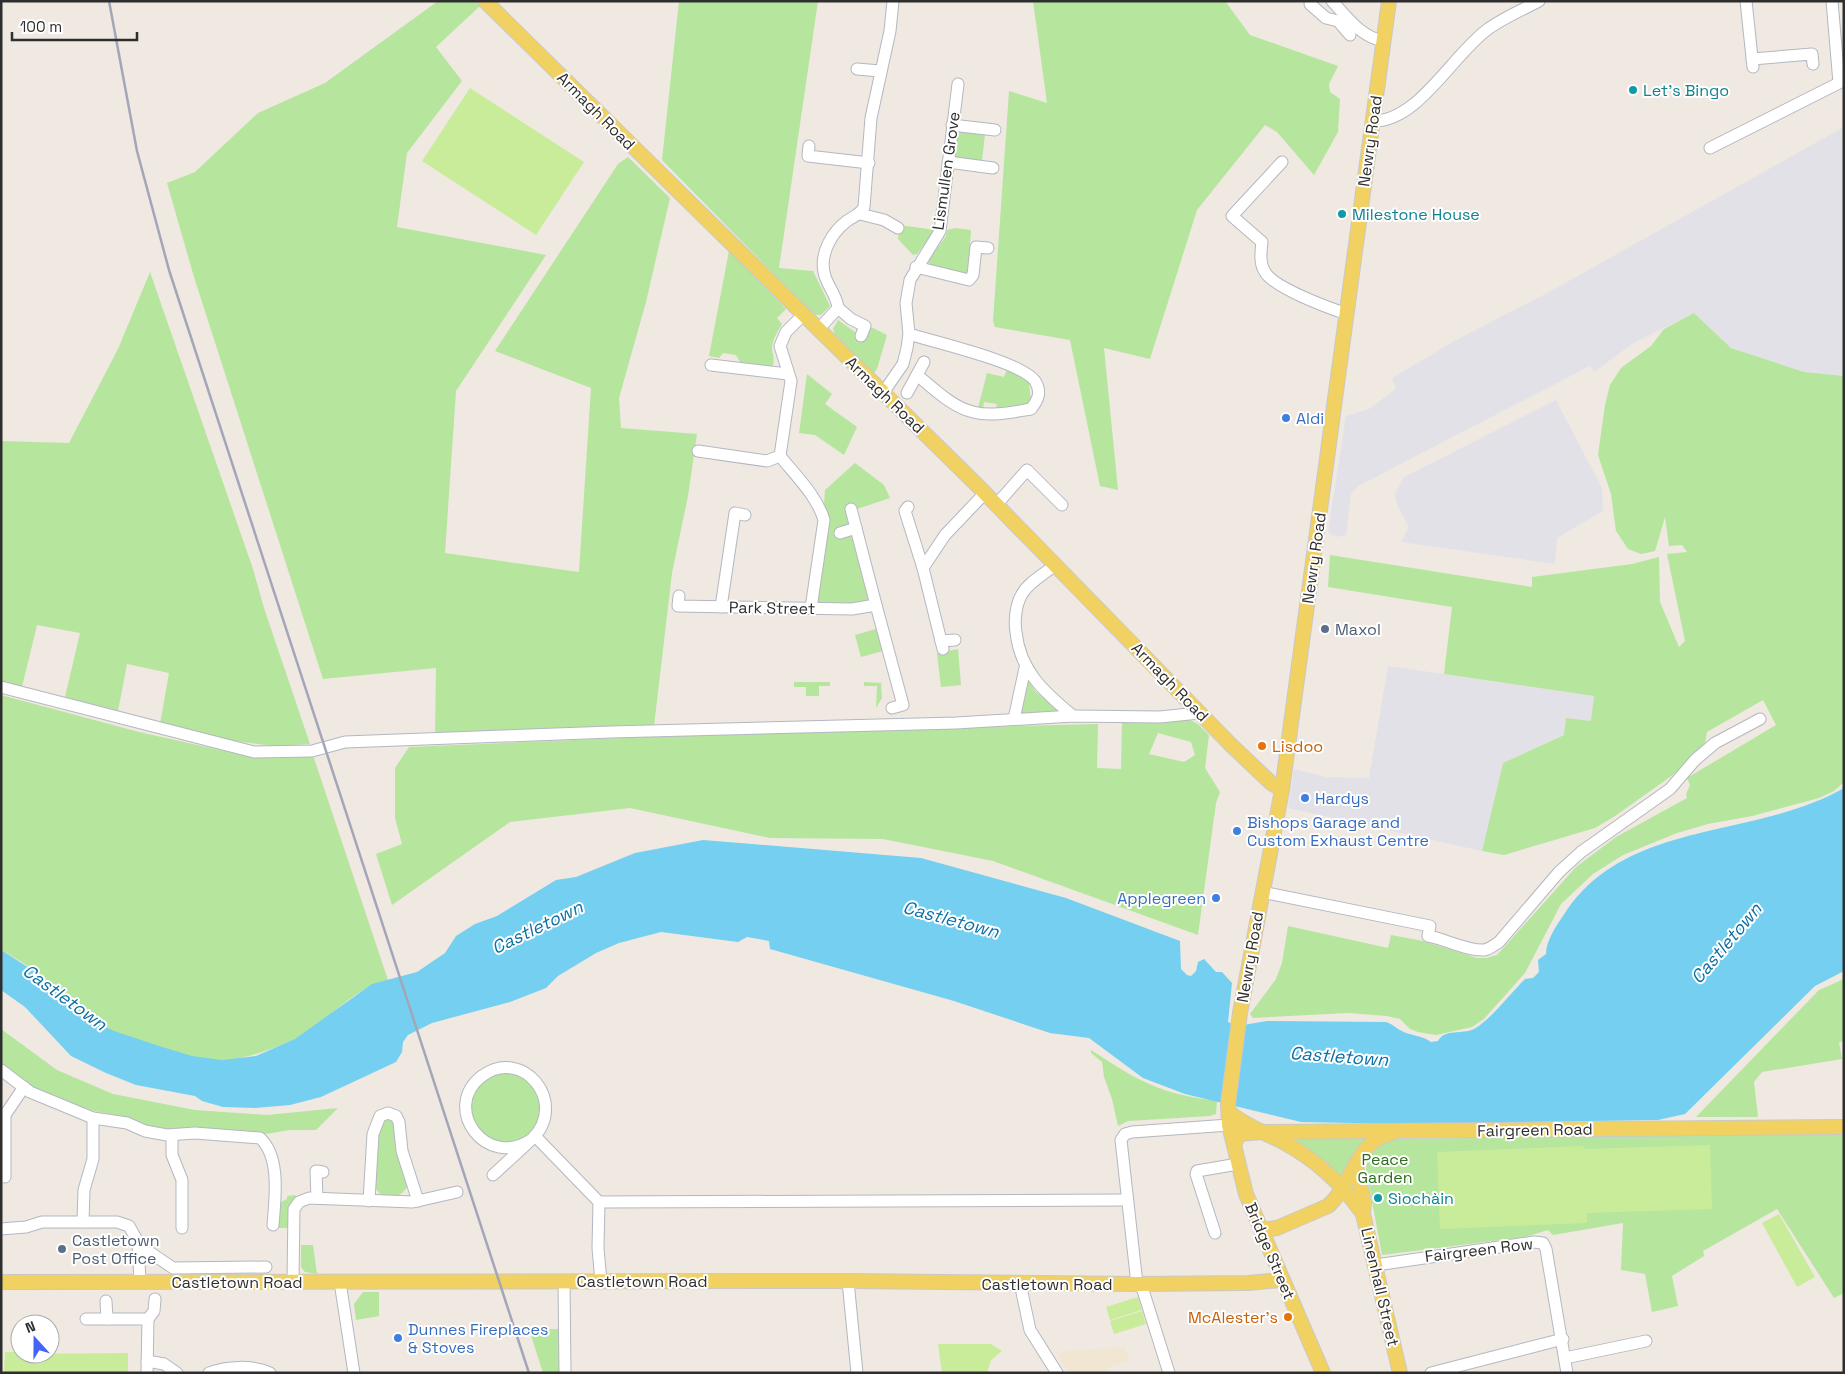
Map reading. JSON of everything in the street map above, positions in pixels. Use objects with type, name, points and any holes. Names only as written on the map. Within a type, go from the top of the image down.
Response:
[{"type":"main road","name":"Armagh Road","points":[[486,1],[985,493],[1199,713],[1270,782],[1282,790]]},
{"type":"main road","name":"Newry Road","points":[[1229,1114],[1240,1014],[1282,790],[1388,1]]},
{"type":"main road","points":[[1229,1114],[1262,1132]]},
{"type":"main road","name":"Bridge Street","points":[[1229,1114],[1238,1164],[1246,1194],[1323,1373]]},
{"type":"main road","name":"Fairgreen Road","points":[[1234,1145],[1236,1137],[1241,1134],[1262,1132],[1844,1127]]},
{"type":"main road","points":[[1261,1230],[1277,1228],[1321,1210],[1334,1201],[1362,1153],[1370,1144],[1386,1134],[1403,1131]]},
{"type":"main road","name":"Linenhall Street","points":[[1262,1132],[1303,1155],[1323,1169],[1342,1188],[1363,1214],[1400,1373]]},
{"type":"main road","points":[[1356,1166],[1364,1202],[1363,1214]]},
{"type":"main road","name":"Castletown Road","points":[[1,1282],[564,1281],[1139,1284],[1248,1283],[1282,1280]]},
{"type":"street","points":[[818,330],[838,308],[838,301],[824,274],[824,257],[834,234],[847,221],[860,214],[864,207],[869,163],[871,118],[890,31],[893,1]]},
{"type":"street","points":[[1320,12],[1332,1],[1355,27],[1368,37],[1383,41]]},
{"type":"street","points":[[1372,121],[1386,119],[1409,107],[1487,29],[1538,1]]},
{"type":"street","points":[[1746,1],[1753,63],[1812,54],[1813,64]]},
{"type":"street","points":[[1710,148],[1840,83],[1832,1]]},
{"type":"street","points":[[1310,4],[1326,18],[1338,21],[1350,35]]},
{"type":"street","points":[[856,69],[880,71]]},
{"type":"street","name":"Lismullen Grove","points":[[883,393],[903,364],[909,334],[906,303],[910,280],[916,267],[940,231],[958,84]]},
{"type":"street","points":[[952,125],[995,130]]},
{"type":"street","points":[[808,146],[808,156],[869,163]]},
{"type":"street","points":[[948,162],[993,168]]},
{"type":"street","points":[[1282,162],[1232,216],[1262,242],[1261,264],[1266,274],[1276,282],[1323,306],[1347,314]]},
{"type":"street","points":[[860,214],[884,220],[898,228]]},
{"type":"street","points":[[916,267],[969,280],[973,275],[976,247],[988,248]]},
{"type":"street","points":[[838,308],[851,319],[865,326],[861,336]]},
{"type":"street","points":[[803,315],[786,332],[780,346],[791,382],[780,456],[810,492],[824,520],[811,608]]},
{"type":"street","points":[[909,334],[1016,367],[1034,381],[1038,389],[1038,400],[1032,409],[1005,413],[974,413],[952,402],[917,375]]},
{"type":"street","points":[[711,365],[730,361],[788,374]]},
{"type":"street","points":[[907,393],[924,362]]},
{"type":"street","points":[[698,451],[767,461],[780,456]]},
{"type":"street","points":[[996,504],[1027,470],[1062,505]]},
{"type":"street","points":[[923,568],[945,534],[985,493]]},
{"type":"street","points":[[908,507],[905,511],[923,568],[942,645],[954,640]]},
{"type":"street","points":[[851,509],[903,705],[892,708]]},
{"type":"street","points":[[721,607],[735,513],[745,515]]},
{"type":"street","points":[[840,533],[856,528]]},
{"type":"street","points":[[1014,719],[1025,668],[1015,624],[1019,600],[1030,585],[1054,566]]},
{"type":"street","name":"Park Street","points":[[679,596],[678,606],[852,609],[876,604]]},
{"type":"street","points":[[1025,668],[1045,692],[1073,716]]},
{"type":"street","points":[[1,687],[254,752],[312,751],[345,742],[1073,716],[1160,717],[1199,713]]},
{"type":"street","points":[[1262,892],[1430,926],[1428,936],[1484,950],[1491,948],[1499,942],[1559,872],[1581,852],[1670,789],[1695,760],[1715,743],[1760,719]]},
{"type":"street","points":[[1,1070],[43,1098],[93,1118],[127,1123],[145,1131],[172,1135],[194,1133],[260,1138],[267,1144],[272,1164],[275,1191],[273,1225]]},
{"type":"street","points":[[493,1175],[534,1138],[544,1122],[546,1108],[540,1088],[529,1076],[515,1070],[496,1070],[483,1076],[472,1088],[466,1110],[470,1125],[478,1137],[487,1144],[501,1148],[515,1148],[534,1138]]},
{"type":"street","points":[[5,1177],[5,1116],[24,1087]]},
{"type":"street","points":[[369,1201],[373,1134],[380,1116],[388,1113],[396,1116],[399,1122],[402,1151],[418,1201]]},
{"type":"street","points":[[1169,1373],[1139,1284],[1127,1200],[1122,1140],[1125,1134],[1132,1132],[1229,1114]]},
{"type":"street","points":[[83,1222],[84,1190],[93,1159],[93,1118]]},
{"type":"street","points":[[172,1135],[172,1156],[182,1180],[182,1228]]},
{"type":"street","points":[[534,1138],[598,1202],[598,1248],[602,1282]]},
{"type":"street","points":[[1215,1233],[1196,1174],[1197,1171],[1238,1164]]},
{"type":"street","points":[[317,1198],[316,1172],[323,1172]]},
{"type":"street","points":[[293,1281],[294,1209],[299,1202],[309,1198],[418,1201],[456,1192]]},
{"type":"street","points":[[598,1202],[1127,1200]]},
{"type":"street","points":[[1,1229],[26,1227],[42,1222],[117,1222],[129,1226],[136,1234],[140,1282]]},
{"type":"street","name":"Fairgreen Row","points":[[1376,1265],[1534,1242],[1543,1243],[1546,1249],[1563,1339]]},
{"type":"street","points":[[139,1252],[151,1252],[173,1268],[266,1267]]},
{"type":"street","points":[[564,1281],[565,1373]]},
{"type":"street","points":[[340,1282],[354,1373]]},
{"type":"street","points":[[848,1282],[857,1373]]},
{"type":"street","points":[[1020,1284],[1030,1330],[1057,1373]]},
{"type":"street","points":[[147,1373],[148,1319],[154,1311],[155,1299]]},
{"type":"street","points":[[106,1301],[107,1319]]},
{"type":"street","points":[[86,1319],[148,1319]]},
{"type":"street","points":[[1431,1373],[1563,1339],[1567,1373]]},
{"type":"street","points":[[1565,1358],[1646,1341]]},
{"type":"street","points":[[147,1361],[164,1364],[177,1373]]},
{"type":"street","points":[[209,1373],[228,1368],[256,1368],[270,1373]]},
{"type":"shaded area","points":[[1844,127],[1844,376],[1804,372],[1731,348],[1694,313],[1635,342],[1594,372],[1590,366],[1358,486],[1351,494],[1346,535],[1336,537],[1328,532],[1346,416],[1369,409],[1396,389],[1392,378],[1458,339],[1549,292]]},
{"type":"shaded area","points":[[1556,400],[1602,488],[1603,511],[1557,538],[1555,564],[1401,542],[1409,527],[1397,505],[1395,494],[1404,477]]},
{"type":"shaded area","points":[[1388,666],[1594,696],[1592,721],[1503,763],[1482,851],[1288,808],[1294,769],[1326,777],[1369,778]]},
{"type":"shaded area","points":[[1124,1347],[1129,1360],[1108,1367],[1109,1373],[1069,1373],[1056,1352]]},
{"type":"green space","points":[[438,1],[475,1],[480,6],[436,47],[462,81],[407,153],[397,227],[546,255],[456,391],[445,553],[579,572],[591,388],[495,351],[618,164],[628,157],[670,198],[646,302],[619,398],[621,428],[697,434],[688,496],[672,573],[654,726],[435,734],[436,668],[323,679],[194,277],[167,183],[195,172],[258,113],[325,83]]},
{"type":"green space","points":[[679,1],[818,1],[779,268],[813,271],[830,306],[821,315],[814,315],[662,160]]},
{"type":"green space","points":[[1033,1],[1225,1],[1250,35],[1338,66],[1329,84],[1330,92],[1340,99],[1338,132],[1314,175],[1277,132],[1265,125],[1197,210],[1150,359],[1104,348],[1118,490],[1100,486],[1070,340],[995,327],[993,321],[1009,91],[1047,103]]},
{"type":"green space","points":[[470,88],[584,162],[536,235],[422,161]]},
{"type":"green space","points":[[958,132],[985,134],[982,161],[955,157]]},
{"type":"green space","points":[[900,225],[935,230],[917,254],[913,255],[898,239]]},
{"type":"green space","points":[[955,228],[971,230],[968,271],[965,274],[930,265],[928,261],[946,236],[947,230]]},
{"type":"green space","points":[[729,251],[786,309],[777,318],[782,324],[773,344],[774,359],[772,367],[740,362],[736,355],[723,353],[719,358],[709,356]]},
{"type":"green space","points":[[150,272],[253,569],[264,608],[310,744],[274,746],[235,741],[160,724],[169,673],[127,664],[118,711],[65,697],[80,633],[37,625],[22,687],[1,682],[1,441],[69,443],[118,349]]},
{"type":"green space","points":[[1694,313],[1731,348],[1804,372],[1844,376],[1844,782],[1834,791],[1819,798],[1677,833],[1623,855],[1593,874],[1561,904],[1525,973],[1484,1019],[1472,1027],[1436,1035],[1410,1029],[1400,1019],[1387,1016],[1348,1013],[1253,1018],[1250,1014],[1276,979],[1282,963],[1288,926],[1388,948],[1391,935],[1423,941],[1477,958],[1497,955],[1576,867],[1616,837],[1687,798],[1686,794],[1690,785],[1687,778],[1776,725],[1763,700],[1707,732],[1705,743],[1677,772],[1595,828],[1504,855],[1482,851],[1503,763],[1564,735],[1566,718],[1591,721],[1594,696],[1444,674],[1452,607],[1328,587],[1330,555],[1532,587],[1532,577],[1632,564],[1659,557],[1660,602],[1679,647],[1685,641],[1667,554],[1687,552],[1682,545],[1669,546],[1665,517],[1655,551],[1641,554],[1628,549],[1616,531],[1611,494],[1598,455],[1605,405],[1610,385],[1621,368],[1651,346],[1664,329]]},
{"type":"green space","points":[[838,320],[865,339],[871,327],[887,335],[877,369],[874,373],[835,335],[833,329]]},
{"type":"green space","points":[[1007,369],[1017,371],[1029,383],[1031,402],[1024,407],[995,410],[997,404],[984,402],[983,410],[978,408],[987,373],[1004,377]]},
{"type":"green space","points":[[807,374],[832,394],[825,404],[857,427],[844,455],[815,435],[799,433]]},
{"type":"green space","points":[[855,463],[884,485],[890,498],[848,512],[850,535],[852,536],[870,598],[864,605],[820,604],[817,603],[825,490]]},
{"type":"green space","points":[[876,629],[883,651],[861,657],[855,635]]},
{"type":"green space","points":[[958,649],[961,685],[941,687],[937,653]]},
{"type":"green space","points":[[1028,680],[1035,691],[1060,712],[1022,714],[1020,711]]},
{"type":"green space","points":[[794,682],[830,682],[830,686],[819,686],[819,696],[806,696],[806,687],[794,687]]},
{"type":"green space","points":[[864,682],[881,683],[882,698],[876,708],[877,686],[864,686]]},
{"type":"green space","points":[[1,695],[139,732],[256,758],[289,758],[313,755],[388,980],[362,991],[317,1025],[293,1040],[259,1053],[233,1059],[210,1059],[173,1052],[131,1039],[83,1017],[40,975],[1,950]]},
{"type":"green space","points":[[1190,720],[1198,724],[1209,735],[1205,768],[1220,792],[1216,803],[1198,935],[993,861],[883,839],[770,838],[630,808],[510,822],[392,905],[376,854],[402,844],[395,818],[395,768],[409,747],[740,733],[1098,724],[1097,768],[1121,769],[1122,722]],"holes":[[[1158,733],[1191,742],[1195,755],[1184,762],[1149,754]]]},
{"type":"green space","points":[[1844,979],[1844,1041],[1839,1042],[1842,1059],[1762,1072],[1754,1082],[1758,1117],[1696,1117],[1819,990]]},
{"type":"green space","points":[[1,1029],[57,1070],[113,1094],[195,1110],[267,1115],[338,1108],[316,1130],[290,1130],[266,1134],[154,1128],[121,1116],[94,1111],[39,1092],[1,1065]]},
{"type":"green space","points":[[1091,1050],[1136,1078],[1164,1090],[1217,1101],[1216,1114],[1210,1116],[1128,1121],[1118,1126],[1112,1099],[1104,1077],[1102,1062],[1091,1053]]},
{"type":"green space","points":[[504,1071],[528,1078],[543,1100],[535,1133],[509,1146],[479,1135],[468,1110],[479,1083]]},
{"type":"green space","points":[[391,1118],[396,1124],[407,1187],[396,1196],[382,1197],[374,1186],[379,1124],[382,1119]]},
{"type":"green space","name":"Peace Garden","points":[[1844,1133],[1844,1293],[1834,1298],[1777,1209],[1703,1251],[1704,1256],[1672,1276],[1678,1306],[1652,1312],[1645,1274],[1621,1270],[1623,1223],[1553,1235],[1548,1230],[1525,1237],[1382,1255],[1366,1169],[1371,1154],[1382,1144],[1392,1139]]},
{"type":"green space","points":[[1379,1134],[1343,1177],[1295,1141],[1298,1139]]},
{"type":"green space","points":[[1710,1145],[1712,1209],[1587,1213],[1587,1223],[1440,1229],[1437,1152],[1583,1146],[1584,1149]]},
{"type":"green space","points":[[295,1195],[299,1199],[289,1228],[278,1228],[279,1203],[287,1199],[287,1196]]},
{"type":"green space","points":[[1779,1214],[1815,1277],[1797,1287],[1762,1223]]},
{"type":"green space","points":[[301,1245],[313,1245],[317,1274],[305,1272],[301,1267]]},
{"type":"green space","points":[[363,1292],[379,1292],[379,1316],[356,1320],[354,1304]]},
{"type":"green space","points":[[1138,1297],[1142,1310],[1110,1320],[1106,1307]]},
{"type":"green space","points":[[1142,1311],[1146,1324],[1114,1334],[1110,1321]]},
{"type":"green space","points":[[529,1329],[560,1329],[561,1373],[543,1373]]},
{"type":"green space","points":[[938,1344],[991,1344],[1002,1351],[991,1360],[987,1373],[942,1373]]},
{"type":"green space","points":[[5,1352],[10,1352],[10,1364],[60,1364],[60,1354],[128,1353],[128,1373],[4,1373]]},
{"type":"water","name":"Castletown","points":[[1844,788],[1844,971],[1815,986],[1685,1114],[1658,1120],[1405,1124],[1301,1122],[1185,1094],[1143,1078],[1089,1038],[1050,1033],[954,1001],[770,949],[769,941],[747,937],[738,942],[661,932],[619,943],[596,953],[558,976],[546,988],[510,1002],[432,1023],[408,1035],[403,1042],[402,1052],[396,1062],[321,1097],[290,1105],[255,1108],[223,1107],[202,1101],[195,1096],[136,1085],[106,1073],[71,1056],[25,1007],[1,990],[1,950],[37,973],[52,986],[61,999],[83,1017],[114,1031],[192,1056],[222,1060],[256,1056],[295,1039],[372,984],[417,972],[445,953],[456,936],[475,924],[497,916],[556,880],[576,877],[635,853],[703,840],[921,858],[1066,898],[1180,941],[1181,969],[1187,975],[1191,976],[1196,971],[1198,962],[1204,959],[1216,972],[1222,972],[1232,983],[1228,1022],[1237,1026],[1267,1021],[1386,1022],[1404,1032],[1431,1042],[1438,1041],[1445,1034],[1474,1029],[1493,1013],[1525,979],[1533,978],[1539,972],[1538,960],[1546,954],[1550,939],[1563,916],[1589,884],[1620,862],[1655,846],[1771,816],[1809,804]]},
{"type":"railway","points":[[109,1],[137,151],[169,270],[529,1373]]},
{"type":"place","name":"Let's Bingo","points":[[1633,90]]},
{"type":"place","name":"Milestone House","points":[[1342,214]]},
{"type":"place","name":"Aldi","points":[[1286,418]]},
{"type":"place","name":"Maxol","points":[[1325,629]]},
{"type":"place","name":"Lisdoo","points":[[1262,746]]},
{"type":"place","name":"Hardys","points":[[1305,798]]},
{"type":"place","name":"Bishops Garage and Custom Exhaust Centre","points":[[1237,831]]},
{"type":"place","name":"Applegreen","points":[[1216,898]]},
{"type":"place","name":"Sìochàin","points":[[1378,1198]]},
{"type":"place","name":"Castletown Post Office","points":[[62,1249]]},
{"type":"place","name":"McAlester’s","points":[[1288,1317]]},
{"type":"place","name":"Dunnes Fireplaces & Stoves","points":[[398,1338]]}]
